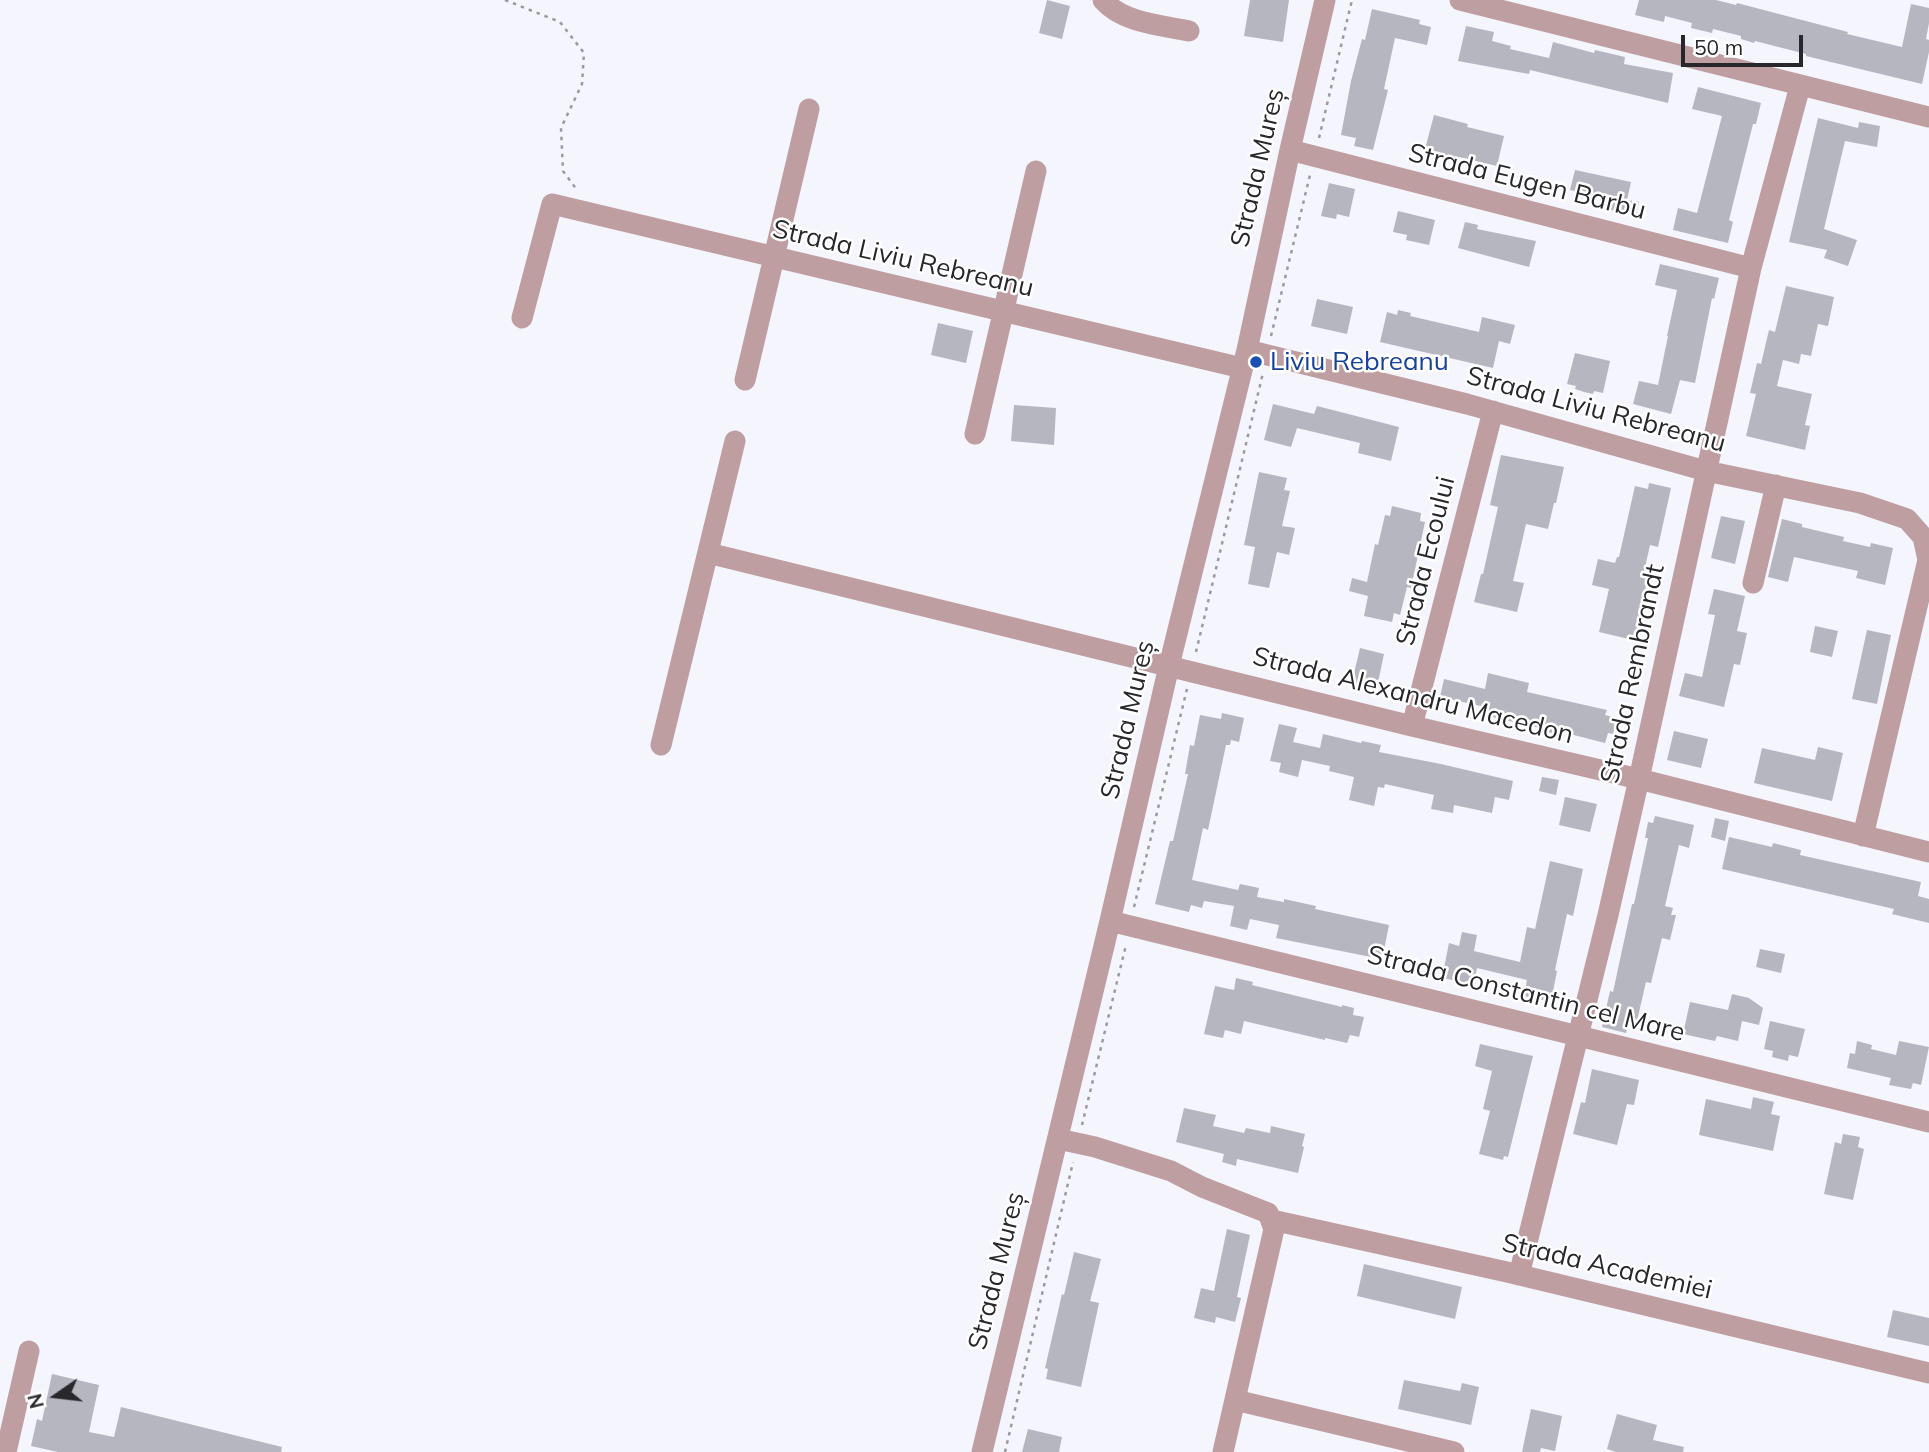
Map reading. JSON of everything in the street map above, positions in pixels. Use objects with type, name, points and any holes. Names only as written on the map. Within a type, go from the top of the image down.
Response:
[{"type":"street","points":[[1103,0],[1118,13],[1134,19],[1189,31]]},
{"type":"street","name":"Strada Mureș","points":[[982,1452],[1068,1141],[1120,923],[1168,666],[1252,358],[1290,150],[1325,0]]},
{"type":"street","points":[[1460,0],[1929,117]]},
{"type":"street","name":"Strada Rembrandt","points":[[1519,1275],[1639,779],[1751,268],[1800,86]]},
{"type":"street","points":[[745,380],[808,109]]},
{"type":"street","name":"Strada Eugen Barbu","points":[[1290,150],[1751,268]]},
{"type":"street","points":[[975,434],[1037,171]]},
{"type":"street","name":"Strada Liviu Rebreanu","points":[[522,318],[552,204],[1003,311],[1252,358],[1493,411],[1706,471],[1860,503],[1907,519],[1923,537],[1928,560],[1863,836]]},
{"type":"street","name":"Strada Ecoului","points":[[1412,726],[1493,411]]},
{"type":"street","points":[[661,745],[735,441]]},
{"type":"street","points":[[1753,583],[1776,485]]},
{"type":"street","name":"Strada Alexandru Macedon","points":[[708,553],[1929,852]]},
{"type":"street","name":"Strada Constantin cel Mare","points":[[1120,923],[1929,1122]]},
{"type":"street","name":"Strada Academiei","points":[[1068,1141],[1171,1171],[1268,1213],[1272,1220],[1519,1275],[1929,1373]]},
{"type":"street","points":[[1223,1452],[1274,1229],[1272,1220]]},
{"type":"street","points":[[6,1452],[29,1351]]},
{"type":"street","points":[[1236,1400],[1454,1452]]},
{"type":"path","points":[[505,0],[560,22],[584,53],[582,84],[561,128],[563,171],[596,214]]},
{"type":"path","points":[[1005,1452],[1068,1141],[1120,923],[1191,671],[1252,358],[1314,157],[1352,0]]},
{"type":"building","points":[[1047,0],[1070,6],[1062,39],[1039,33]]},
{"type":"building","points":[[1250,0],[1289,0],[1283,42],[1244,36]]},
{"type":"building","points":[[1639,0],[1716,0],[1736,5],[1737,3],[1902,47],[1911,4],[1929,8],[1926,39],[1929,40],[1929,52],[1922,84],[1755,41],[1754,43],[1741,39],[1741,36],[1713,29],[1712,33],[1691,28],[1692,23],[1665,16],[1664,22],[1635,15]]},
{"type":"building","points":[[1372,9],[1420,20],[1419,24],[1431,27],[1427,45],[1395,38],[1384,89],[1388,90],[1373,150],[1354,146],[1356,138],[1341,135],[1351,81]]},
{"type":"building","points":[[1466,26],[1494,32],[1492,41],[1511,46],[1510,49],[1549,58],[1553,42],[1594,53],[1595,50],[1625,57],[1624,64],[1673,73],[1668,103],[1530,70],[1529,74],[1458,61]]},
{"type":"building","points":[[1698,87],[1761,103],[1756,124],[1753,124],[1729,220],[1733,222],[1728,243],[1673,230],[1678,208],[1697,213],[1722,116],[1692,109]]},
{"type":"building","points":[[1434,115],[1504,136],[1497,166],[1425,149]]},
{"type":"building","points":[[1818,118],[1858,128],[1859,122],[1880,126],[1877,147],[1845,141],[1824,229],[1857,240],[1848,266],[1824,258],[1827,250],[1789,242]]},
{"type":"building","points":[[1575,170],[1631,182],[1627,200],[1639,202],[1636,215],[1606,209],[1608,198],[1570,190]]},
{"type":"building","points":[[1329,183],[1355,189],[1349,217],[1337,214],[1336,219],[1321,216]]},
{"type":"building","points":[[1398,211],[1435,220],[1429,245],[1406,240],[1407,235],[1393,232]]},
{"type":"building","points":[[1465,222],[1478,225],[1477,229],[1536,241],[1529,267],[1458,248]]},
{"type":"building","points":[[1660,264],[1719,278],[1714,299],[1712,298],[1695,383],[1680,380],[1671,414],[1633,404],[1639,381],[1658,385],[1677,290],[1655,285]]},
{"type":"building","points":[[1786,286],[1834,297],[1828,326],[1818,324],[1811,356],[1801,354],[1799,364],[1783,360],[1777,386],[1812,394],[1805,425],[1810,426],[1805,450],[1746,436],[1756,394],[1750,393],[1757,363],[1761,364],[1769,330],[1775,332]]},
{"type":"building","points":[[1317,299],[1353,307],[1347,334],[1311,326]]},
{"type":"building","points":[[1398,310],[1411,313],[1410,316],[1479,332],[1482,317],[1515,325],[1510,344],[1499,341],[1493,368],[1380,342],[1387,312],[1397,315]]},
{"type":"building","points":[[938,323],[973,331],[966,363],[931,355]]},
{"type":"building","points":[[1575,353],[1610,361],[1603,393],[1584,392],[1567,384]]},
{"type":"building","points":[[1273,404],[1314,414],[1317,406],[1399,427],[1391,461],[1358,453],[1360,443],[1297,428],[1291,447],[1264,440]]},
{"type":"building","points":[[1014,405],[1056,408],[1054,445],[1011,441]]},
{"type":"building","points":[[1501,455],[1564,467],[1548,529],[1526,524],[1513,581],[1524,583],[1517,612],[1474,602],[1498,507],[1490,505]]},
{"type":"building","points":[[1259,472],[1287,478],[1284,490],[1290,491],[1282,526],[1295,528],[1289,555],[1277,552],[1269,588],[1248,584],[1255,547],[1244,545]]},
{"type":"building","points":[[1649,483],[1671,488],[1658,547],[1650,545],[1644,572],[1649,573],[1640,614],[1643,614],[1633,640],[1599,632],[1609,589],[1592,585],[1598,559],[1615,563],[1619,557],[1635,486],[1648,489]]},
{"type":"building","points":[[1392,506],[1421,513],[1420,521],[1425,522],[1411,588],[1407,587],[1400,615],[1394,613],[1392,622],[1364,616],[1368,596],[1349,591],[1352,578],[1367,582],[1375,544],[1378,545],[1385,515],[1390,516]]},
{"type":"building","points":[[1721,516],[1745,521],[1735,564],[1711,558]]},
{"type":"building","points":[[1782,519],[1802,524],[1802,527],[1844,537],[1843,541],[1870,547],[1871,543],[1893,548],[1885,585],[1856,578],[1858,571],[1794,557],[1788,582],[1768,577]]},
{"type":"building","points":[[1714,589],[1745,596],[1737,631],[1747,633],[1740,665],[1734,664],[1724,707],[1679,696],[1685,673],[1702,677],[1715,615],[1708,614]]},
{"type":"building","points":[[1815,626],[1838,631],[1832,657],[1810,652]]},
{"type":"building","points":[[1867,630],[1891,635],[1877,704],[1852,699]]},
{"type":"building","points":[[1360,648],[1384,654],[1376,692],[1351,686]]},
{"type":"building","points":[[1488,673],[1529,683],[1527,692],[1607,710],[1605,715],[1617,718],[1613,734],[1608,733],[1605,743],[1562,732],[1561,735],[1479,714],[1481,706],[1440,697],[1444,679],[1485,689]]},
{"type":"building","points":[[1222,713],[1244,718],[1239,742],[1231,740],[1230,745],[1226,745],[1208,830],[1203,828],[1192,880],[1238,890],[1240,884],[1259,888],[1257,897],[1284,902],[1284,899],[1316,906],[1315,909],[1389,925],[1383,955],[1372,952],[1371,957],[1276,938],[1279,925],[1250,919],[1247,930],[1230,926],[1234,906],[1204,901],[1202,908],[1191,905],[1189,912],[1155,904],[1170,841],[1173,841],[1188,774],[1185,774],[1190,745],[1194,746],[1200,715],[1221,719]]},
{"type":"building","points":[[1279,724],[1297,728],[1293,742],[1320,748],[1323,734],[1381,745],[1379,752],[1513,781],[1509,800],[1495,797],[1492,813],[1454,805],[1453,813],[1431,809],[1434,795],[1385,784],[1384,788],[1378,787],[1374,806],[1349,800],[1354,777],[1329,771],[1330,766],[1302,760],[1298,777],[1279,772],[1281,763],[1270,761]]},
{"type":"building","points":[[1674,731],[1708,739],[1701,768],[1667,760]]},
{"type":"building","points":[[1818,747],[1843,753],[1832,801],[1754,783],[1762,748],[1815,760]]},
{"type":"building","points":[[1542,777],[1559,780],[1556,795],[1539,791]]},
{"type":"building","points":[[1565,797],[1597,804],[1590,832],[1559,825]]},
{"type":"building","points":[[1655,816],[1694,825],[1689,848],[1679,845],[1665,906],[1673,908],[1671,915],[1676,915],[1670,940],[1662,938],[1651,983],[1646,982],[1637,1021],[1629,1019],[1626,1033],[1602,1027],[1634,904],[1648,838],[1645,838],[1648,822],[1653,823]]},
{"type":"building","points":[[1715,818],[1729,821],[1725,841],[1711,837]]},
{"type":"building","points":[[1729,837],[1772,847],[1773,843],[1801,850],[1800,855],[1921,882],[1918,896],[1929,899],[1929,923],[1892,914],[1894,909],[1722,869]]},
{"type":"building","points":[[1550,861],[1583,869],[1573,916],[1567,914],[1551,1002],[1524,996],[1527,980],[1477,968],[1474,982],[1442,978],[1449,943],[1459,946],[1462,932],[1477,935],[1474,951],[1520,962],[1527,927],[1535,929]]},
{"type":"building","points":[[1760,949],[1785,954],[1781,973],[1756,967]]},
{"type":"building","points":[[1236,978],[1253,982],[1252,985],[1354,1008],[1353,1015],[1364,1017],[1359,1037],[1350,1035],[1347,1043],[1325,1040],[1244,1021],[1241,1034],[1225,1030],[1223,1038],[1204,1034],[1215,986],[1234,990]]},
{"type":"building","points":[[1732,994],[1749,998],[1763,1008],[1759,1025],[1742,1021],[1738,1041],[1717,1036],[1715,1041],[1683,1034],[1690,1002],[1728,1010]]},
{"type":"building","points":[[1770,1021],[1805,1029],[1798,1057],[1789,1055],[1788,1061],[1772,1057],[1773,1051],[1764,1049]]},
{"type":"building","points":[[1857,1041],[1872,1045],[1871,1049],[1896,1055],[1899,1041],[1929,1047],[1921,1085],[1913,1083],[1911,1089],[1889,1085],[1891,1078],[1847,1068],[1850,1053],[1855,1054]]},
{"type":"building","points":[[1480,1044],[1533,1056],[1508,1157],[1504,1156],[1503,1160],[1479,1154],[1490,1111],[1483,1109],[1492,1071],[1475,1066]]},
{"type":"building","points":[[1592,1069],[1639,1080],[1634,1105],[1627,1104],[1617,1145],[1573,1134],[1581,1102],[1585,1103]]},
{"type":"building","points":[[1753,1097],[1774,1102],[1771,1114],[1780,1116],[1773,1151],[1699,1135],[1706,1099],[1751,1109]]},
{"type":"building","points":[[1184,1108],[1216,1115],[1213,1126],[1244,1133],[1246,1128],[1270,1133],[1271,1126],[1305,1134],[1298,1173],[1237,1159],[1236,1166],[1222,1162],[1224,1154],[1176,1142]]},
{"type":"building","points":[[1843,1134],[1860,1137],[1858,1147],[1864,1149],[1853,1200],[1824,1194],[1835,1142],[1841,1144]]},
{"type":"building","points":[[1227,1229],[1250,1235],[1237,1297],[1241,1298],[1235,1322],[1216,1317],[1215,1323],[1194,1318],[1201,1288],[1214,1291]]},
{"type":"building","points":[[1074,1252],[1101,1259],[1090,1301],[1099,1303],[1081,1387],[1046,1379],[1048,1369],[1045,1368]]},
{"type":"building","points":[[1364,1264],[1462,1287],[1455,1319],[1357,1296]]},
{"type":"building","points":[[1893,1310],[1929,1318],[1929,1346],[1887,1337]]},
{"type":"building","points":[[52,1374],[99,1385],[89,1432],[114,1437],[121,1407],[282,1447],[281,1452],[58,1452],[31,1446],[37,1419],[42,1421]]},
{"type":"building","points":[[1404,1380],[1460,1391],[1462,1383],[1479,1387],[1471,1425],[1398,1409]]},
{"type":"building","points":[[1531,1409],[1562,1416],[1555,1451],[1541,1448],[1540,1452],[1522,1452]]},
{"type":"building","points":[[1617,1414],[1657,1425],[1653,1440],[1684,1447],[1683,1452],[1616,1452],[1607,1449]]},
{"type":"building","points":[[1028,1429],[1062,1437],[1059,1452],[1022,1452]]},
{"type":"place","name":"Liviu Rebreanu","points":[[1256,362]]}]
